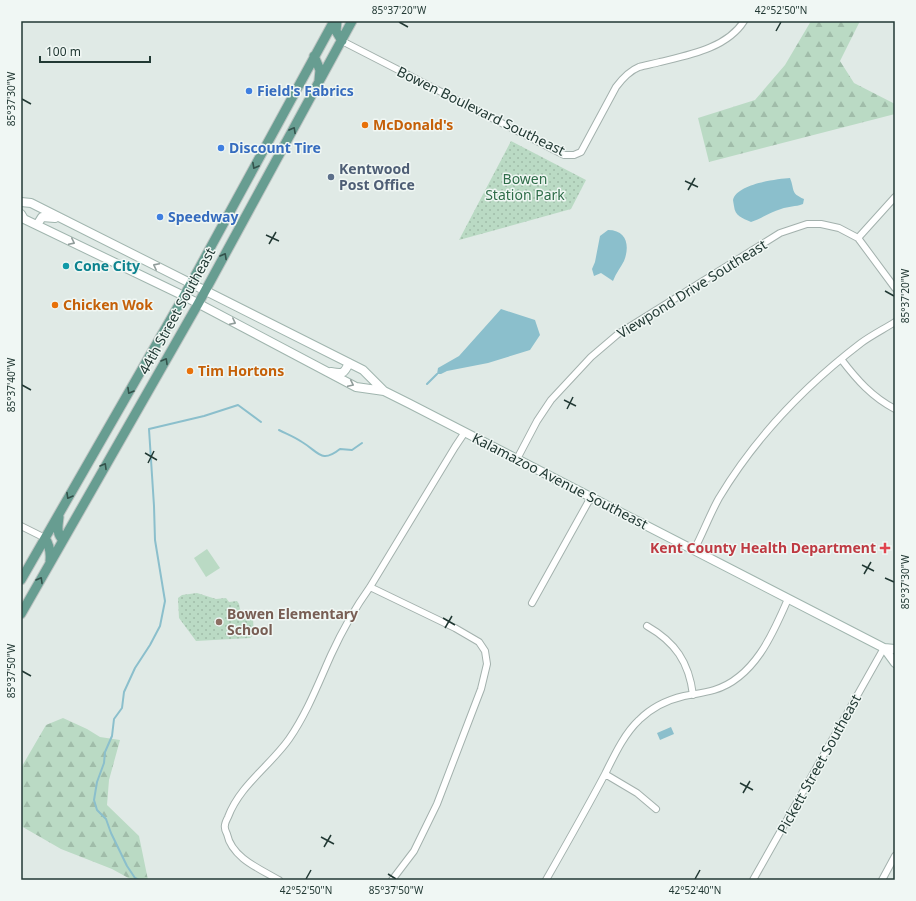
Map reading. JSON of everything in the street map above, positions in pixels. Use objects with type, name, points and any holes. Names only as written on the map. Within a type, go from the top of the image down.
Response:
[{"type":"main road","name":"44th Street Southeast","points":[[21,580],[191,284],[334,21]]},
{"type":"main road","points":[[337,21],[336,31],[342,41]]},
{"type":"main road","name":"44th Street Southeast","points":[[21,614],[198,304],[352,21]]},
{"type":"main road","points":[[314,56],[320,70],[318,83]]},
{"type":"main road","name":"Kalamazoo Avenue Southeast","points":[[21,202],[31,203],[62,218],[349,363],[364,371],[384,391],[884,648],[895,649]]},
{"type":"main road","name":"Kalamazoo Avenue Southeast","points":[[21,214],[24,219],[184,296],[356,387],[384,391]]},
{"type":"main road","points":[[37,225],[42,217],[62,218]]},
{"type":"main road","points":[[321,369],[341,373],[344,372],[349,363]]},
{"type":"main road","points":[[110,426],[110,446],[114,449]]},
{"type":"main road","points":[[59,514],[59,537],[63,540]]},
{"type":"main road","points":[[45,538],[51,553],[49,564]]},
{"type":"main road","name":"Kalamazoo Avenue Southeast","points":[[884,648],[895,663]]},
{"type":"street","name":"Bowen Boulevard Southeast","points":[[342,41],[564,155],[574,155],[581,152],[616,87],[630,73],[639,67],[702,50],[721,42],[744,21]]},
{"type":"street","points":[[858,238],[895,197]]},
{"type":"street","name":"Viewpond Drive Southeast","points":[[517,460],[537,421],[551,400],[591,357],[618,334],[780,233],[807,224],[821,224],[839,228],[858,238],[895,288]]},
{"type":"street","points":[[694,550],[718,499],[740,466],[776,422],[809,387],[841,360],[862,343],[895,322]]},
{"type":"street","points":[[841,360],[864,388],[875,398],[895,409]]},
{"type":"street","points":[[279,880],[252,865],[233,850],[228,840],[224,825],[232,807],[243,791],[288,740],[301,722],[332,654],[356,607],[370,587],[455,446],[465,432]]},
{"type":"street","points":[[532,603],[591,497]]},
{"type":"street","points":[[21,526],[45,538]]},
{"type":"street","points":[[370,587],[455,628],[479,642],[485,651],[487,664],[481,689],[437,804],[414,851],[392,880]]},
{"type":"street","points":[[546,880],[633,726],[647,713],[663,703],[716,690],[729,683],[745,671],[766,645],[776,627],[788,599]]},
{"type":"street","points":[[647,626],[661,634],[680,654],[688,670],[693,695]]},
{"type":"street","name":"Pickett Street Southeast","points":[[753,880],[884,648]]},
{"type":"street","points":[[605,774],[637,793],[656,809]]},
{"type":"street","points":[[882,880],[895,856]]},
{"type":"green space","points":[[811,21],[860,21],[840,61],[854,83],[895,104],[895,114],[709,162],[698,118],[755,100],[785,65]]},
{"type":"green space","name":"Bowen Station Park","points":[[511,141],[586,180],[571,209],[459,240]]},
{"type":"green space","points":[[207,549],[220,568],[206,577],[194,558]]},
{"type":"green space","points":[[197,593],[216,599],[226,598],[229,602],[237,601],[240,609],[253,620],[254,635],[250,638],[196,641],[179,618],[178,598],[182,595]]},
{"type":"green space","points":[[63,718],[100,737],[120,740],[109,780],[107,805],[139,836],[148,880],[132,880],[112,869],[61,849],[21,826],[21,768],[46,725]]},
{"type":"water","points":[[790,178],[795,193],[804,199],[803,204],[777,210],[751,222],[736,212],[733,200],[742,190],[758,183]]},
{"type":"water","points":[[608,230],[619,233],[623,236],[627,245],[624,261],[613,281],[601,273],[594,276],[592,269],[595,262],[600,236]]},
{"type":"water","points":[[501,309],[535,320],[540,335],[530,350],[488,363],[437,374],[438,368],[459,356]]},
{"type":"water","points":[[671,727],[674,734],[660,740],[657,733]]},
{"type":"waterway","points":[[427,384],[437,374]]},
{"type":"waterway","points":[[139,880],[135,878],[127,866],[106,819],[97,810],[94,800],[97,782],[104,763],[105,752],[112,736],[114,719],[122,708],[124,692],[135,668],[160,626],[165,601],[155,540],[149,429],[204,416],[238,405],[261,422]]},
{"type":"waterway","points":[[279,430],[297,439],[316,453],[324,456],[328,456],[340,449],[352,450],[362,443]]},
{"type":"place","name":"Field's Fabrics","points":[[249,91]]},
{"type":"place","name":"McDonald's","points":[[365,125]]},
{"type":"place","name":"Discount Tire","points":[[221,148]]},
{"type":"place","name":"Kentwood Post Office","points":[[331,177]]},
{"type":"place","name":"Speedway","points":[[160,217]]},
{"type":"place","name":"Cone City","points":[[66,266]]},
{"type":"place","name":"Chicken Wok","points":[[55,305]]},
{"type":"place","name":"Tim Hortons","points":[[190,371]]},
{"type":"place","name":"Kent County Health Department","points":[[885,548]]},
{"type":"place","name":"Bowen Elementary School","points":[[219,622]]}]
